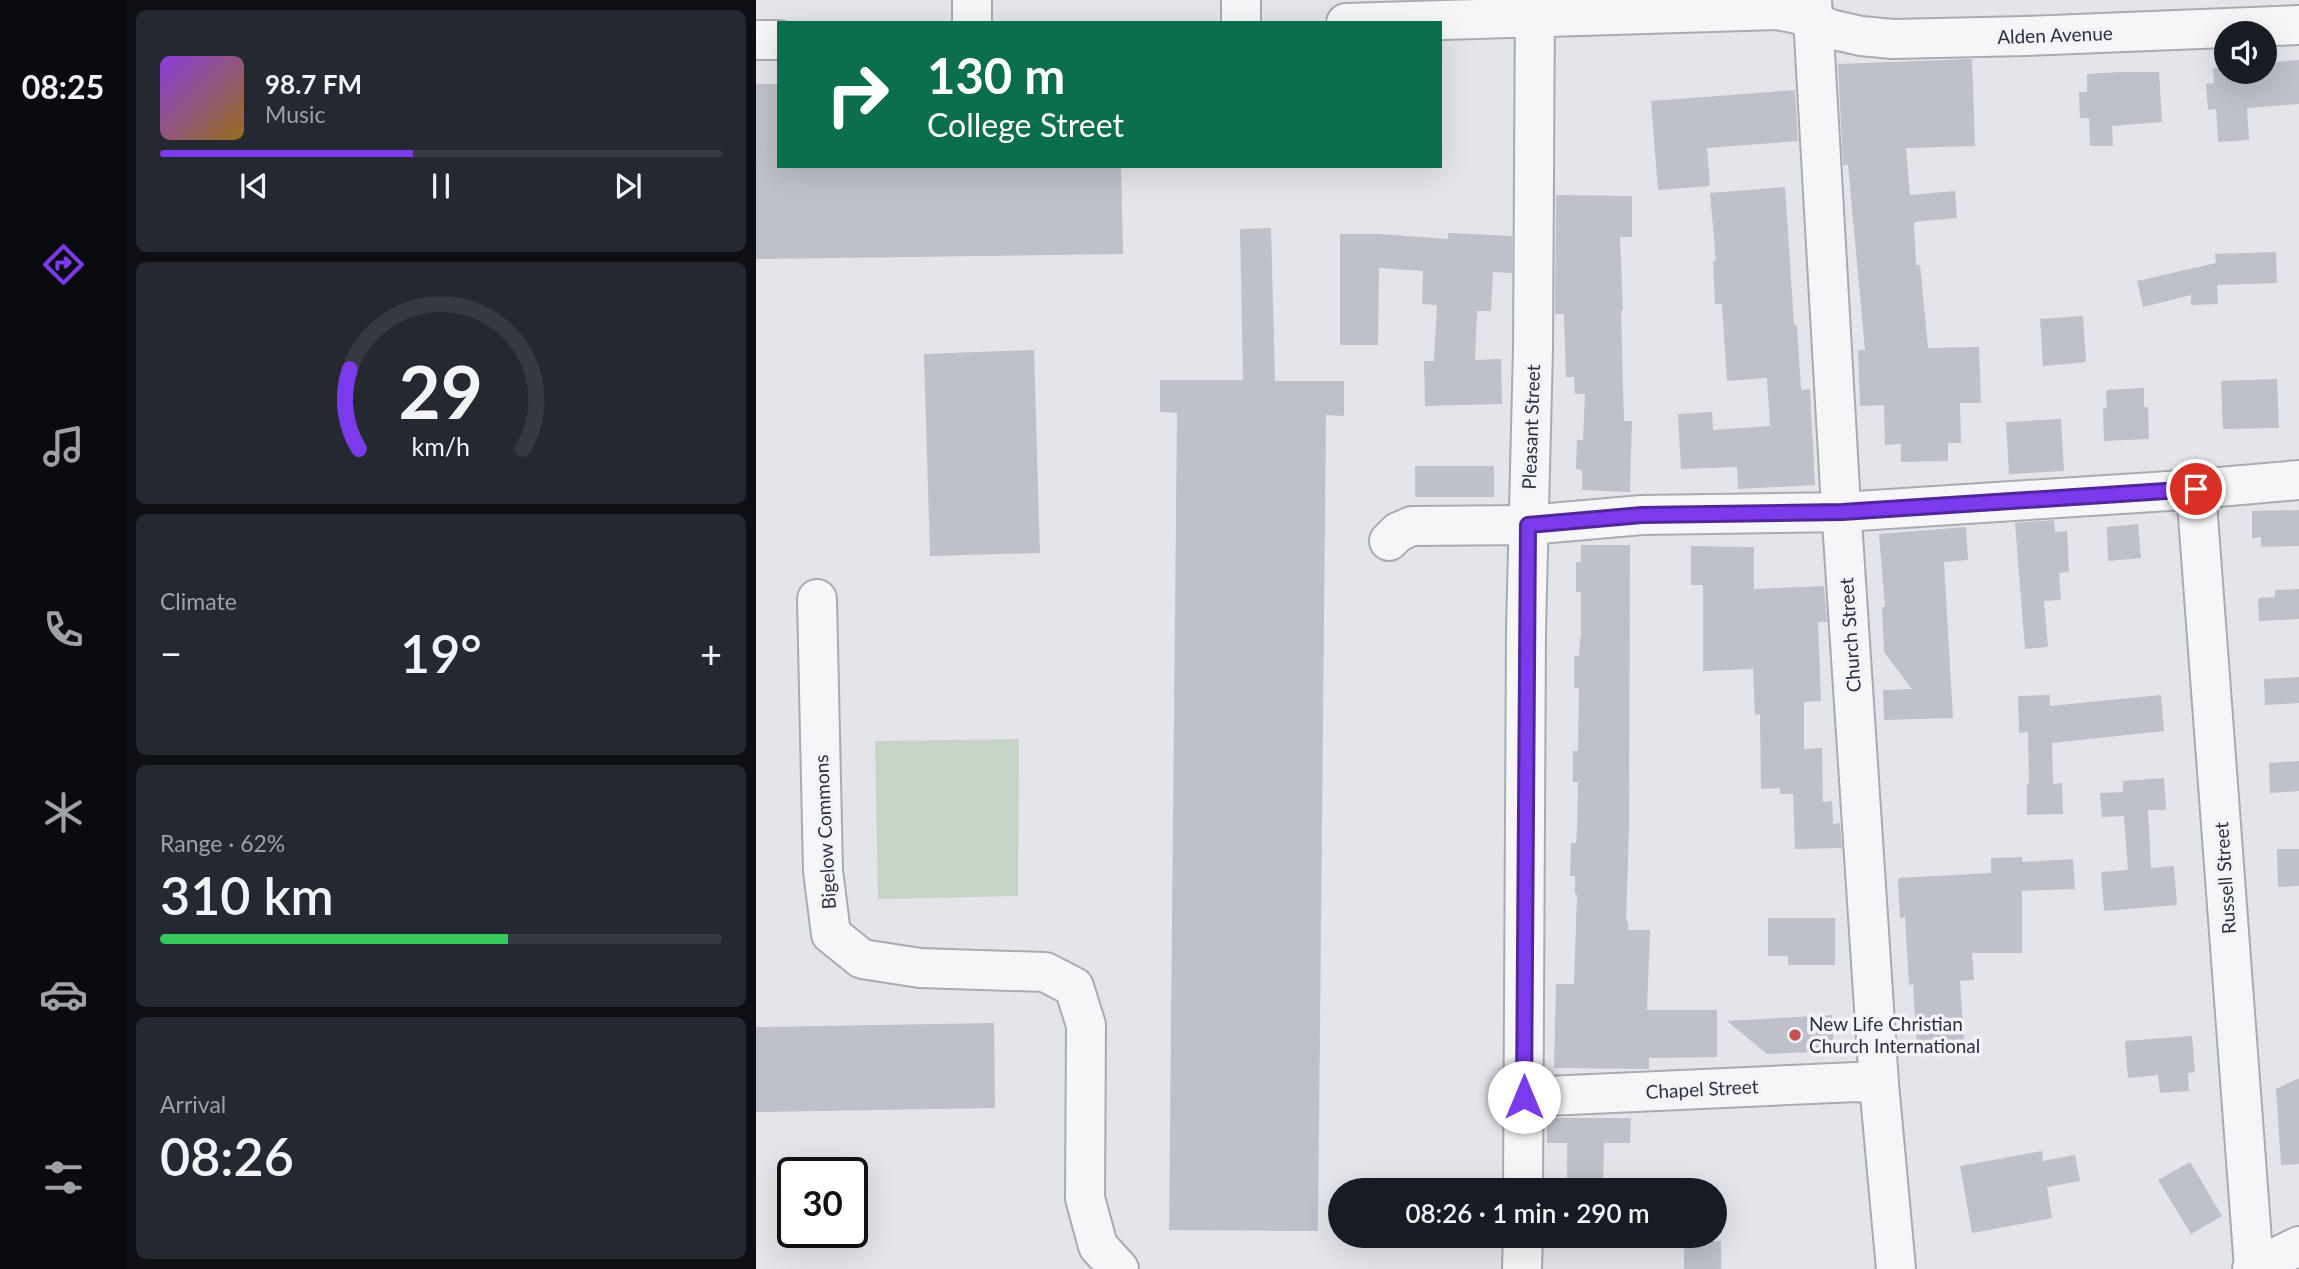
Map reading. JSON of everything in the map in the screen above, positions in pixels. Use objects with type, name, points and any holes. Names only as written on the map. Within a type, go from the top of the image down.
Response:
[{"type":"street","points":[[972,0],[972,21]]},
{"type":"street","points":[[1241,0],[1241,21]]},
{"type":"street","name":"Alden Avenue","points":[[1373,21],[1535,9],[1777,10],[1798,15],[1812,11],[1823,27],[1894,39],[2182,15],[2299,25]]},
{"type":"street","name":"Pleasant Street","points":[[1523,1178],[1535,9]]},
{"type":"street","name":"Church Street","points":[[1812,11],[1879,1084],[1896,1269]]},
{"type":"street","points":[[756,40],[777,40]]},
{"type":"street","points":[[1389,541],[1412,526],[1528,525],[1642,515],[1842,512],[2299,480]]},
{"type":"street","name":"Russell Street","points":[[2196,489],[2253,1268]]},
{"type":"street","name":"Bigelow Commons","points":[[817,599],[823,871],[831,934],[862,959],[920,968],[1045,972],[1074,987],[1086,1025],[1085,1198],[1098,1246],[1119,1269]]},
{"type":"street","name":"Chapel Street","points":[[1524,1097],[1856,1082],[1879,1084]]},
{"type":"street","points":[[2253,1268],[2299,1246]]},
{"type":"street","points":[[1522,1248],[1522,1269]]},
{"type":"green space","points":[[1019,739],[1018,896],[878,899],[875,741]]},
{"type":"building","points":[[1972,59],[1975,146],[1906,148],[1910,195],[1955,191],[1957,218],[1914,222],[1916,265],[1920,265],[1928,348],[1979,347],[1981,403],[1960,403],[1961,443],[1948,443],[1948,461],[1901,462],[1901,444],[1885,445],[1884,405],[1860,406],[1858,350],[1865,350],[1848,165],[1843,165],[1838,64]]},
{"type":"building","points":[[2299,60],[2299,104],[2247,108],[2249,140],[2218,142],[2216,109],[2208,110],[2206,84],[2277,84],[2277,62]]},
{"type":"building","points":[[2159,72],[2162,122],[2112,126],[2113,146],[2090,146],[2089,118],[2080,118],[2079,92],[2087,92],[2087,74]]},
{"type":"building","points":[[756,84],[777,84],[777,168],[1121,168],[1123,254],[756,259]]},
{"type":"building","points":[[1795,90],[1798,141],[1707,148],[1710,186],[1658,190],[1651,101]]},
{"type":"building","points":[[1785,187],[1794,325],[1797,325],[1801,390],[1810,389],[1815,485],[1738,489],[1737,467],[1681,469],[1678,414],[1712,412],[1713,430],[1770,426],[1767,378],[1727,381],[1722,304],[1715,304],[1713,261],[1716,261],[1710,193]]},
{"type":"building","points":[[1556,195],[1632,196],[1632,237],[1620,237],[1624,421],[1632,421],[1630,492],[1582,490],[1582,470],[1576,469],[1577,440],[1583,440],[1585,394],[1575,394],[1574,377],[1566,377],[1564,314],[1555,314]]},
{"type":"building","points":[[1271,228],[1275,381],[1344,381],[1344,416],[1326,415],[1318,1231],[1169,1230],[1177,413],[1160,412],[1160,380],[1243,380],[1240,229]]},
{"type":"building","points":[[1448,233],[1512,236],[1512,273],[1493,272],[1491,311],[1477,311],[1475,360],[1501,359],[1502,404],[1425,406],[1424,361],[1434,361],[1437,305],[1422,304],[1423,271],[1379,268],[1378,345],[1340,345],[1340,234],[1448,239]]},
{"type":"building","points":[[2276,252],[2277,283],[2217,285],[2218,304],[2191,305],[2191,295],[2143,307],[2137,281],[2216,263],[2215,254]]},
{"type":"building","points":[[2083,316],[2086,362],[2043,366],[2040,319]]},
{"type":"building","points":[[1034,350],[1040,553],[930,556],[924,354]]},
{"type":"building","points":[[2277,379],[2279,428],[2223,429],[2221,381]]},
{"type":"building","points":[[2144,388],[2144,407],[2148,407],[2149,439],[2104,441],[2103,409],[2107,408],[2106,390]]},
{"type":"building","points":[[2061,419],[2064,471],[2009,474],[2006,422]]},
{"type":"building","points":[[1415,466],[1494,466],[1494,497],[1415,497]]},
{"type":"building","points":[[2299,510],[2299,546],[2261,547],[2261,537],[2252,538],[2252,511]]},
{"type":"building","points":[[2054,520],[2055,532],[2067,531],[2069,572],[2059,573],[2061,600],[2044,601],[2048,647],[2025,649],[2015,523]]},
{"type":"building","points":[[2138,524],[2141,558],[2108,561],[2107,527]]},
{"type":"building","points":[[1966,527],[1968,560],[1944,562],[1953,718],[1884,720],[1883,690],[1912,689],[1884,652],[1882,607],[1885,607],[1879,534]]},
{"type":"building","points":[[1581,545],[1630,545],[1626,921],[1628,930],[1650,930],[1647,1010],[1717,1010],[1717,1057],[1649,1058],[1649,1069],[1554,1068],[1556,984],[1574,984],[1577,895],[1575,876],[1570,876],[1571,843],[1576,843],[1577,826],[1578,782],[1573,782],[1573,751],[1578,751],[1579,688],[1574,688],[1574,656],[1579,656],[1581,638],[1581,592],[1576,592],[1576,562],[1581,562]]},
{"type":"building","points":[[1691,546],[1754,547],[1754,589],[1824,586],[1827,622],[1818,622],[1821,701],[1804,702],[1804,749],[1822,748],[1823,802],[1832,801],[1833,824],[1840,823],[1842,848],[1795,849],[1793,794],[1780,794],[1780,788],[1761,789],[1760,714],[1755,715],[1753,669],[1703,671],[1703,585],[1691,585]]},
{"type":"building","points":[[2299,589],[2299,619],[2259,621],[2258,598],[2275,597],[2275,590]]},
{"type":"building","points":[[2299,677],[2299,703],[2265,705],[2264,679]]},
{"type":"building","points":[[2050,695],[2050,706],[2161,695],[2164,731],[2052,743],[2053,784],[2062,783],[2063,814],[2027,815],[2028,732],[2019,733],[2018,696]]},
{"type":"building","points":[[2299,761],[2299,791],[2270,793],[2269,763]]},
{"type":"building","points":[[2164,778],[2166,810],[2148,810],[2151,868],[2174,866],[2177,905],[2104,911],[2101,872],[2128,870],[2124,816],[2102,817],[2100,793],[2123,792],[2123,781]]},
{"type":"building","points":[[2277,849],[2299,849],[2299,886],[2278,887]]},
{"type":"building","points":[[2022,857],[2022,862],[2073,859],[2075,889],[2022,891],[2022,953],[1972,953],[1974,980],[1960,981],[1964,1042],[1917,1045],[1913,984],[1909,985],[1905,917],[1900,918],[1898,878],[1991,873],[1991,858]]},
{"type":"building","points":[[1768,918],[1835,918],[1835,965],[1788,965],[1788,956],[1768,956]]},
{"type":"building","name":"New Life Christian Church International","points":[[1832,1015],[1834,1051],[1767,1054],[1727,1021]]},
{"type":"building","points":[[994,1023],[995,1108],[756,1112],[756,1027]]},
{"type":"building","points":[[2192,1036],[2195,1072],[2188,1073],[2189,1091],[2160,1093],[2158,1075],[2128,1078],[2125,1041]]},
{"type":"building","points":[[2299,1078],[2299,1164],[2281,1165],[2276,1089]]},
{"type":"building","points":[[1547,1118],[1631,1118],[1630,1143],[1604,1143],[1603,1178],[1567,1178],[1567,1143],[1547,1143]]},
{"type":"building","points":[[2042,1151],[2043,1161],[2075,1155],[2080,1181],[2047,1187],[2052,1218],[1972,1233],[1960,1166]]},
{"type":"building","points":[[2190,1162],[2222,1216],[2191,1234],[2158,1180]]},
{"type":"building","points":[[1684,1248],[1721,1248],[1721,1269],[1684,1269]]},
{"type":"place","name":"New Life Christian Church International","points":[[1795,1035]]},
{"type":"route","points":[[1524,1097],[1528,525],[1642,515],[1842,512],[2196,489]]}]
